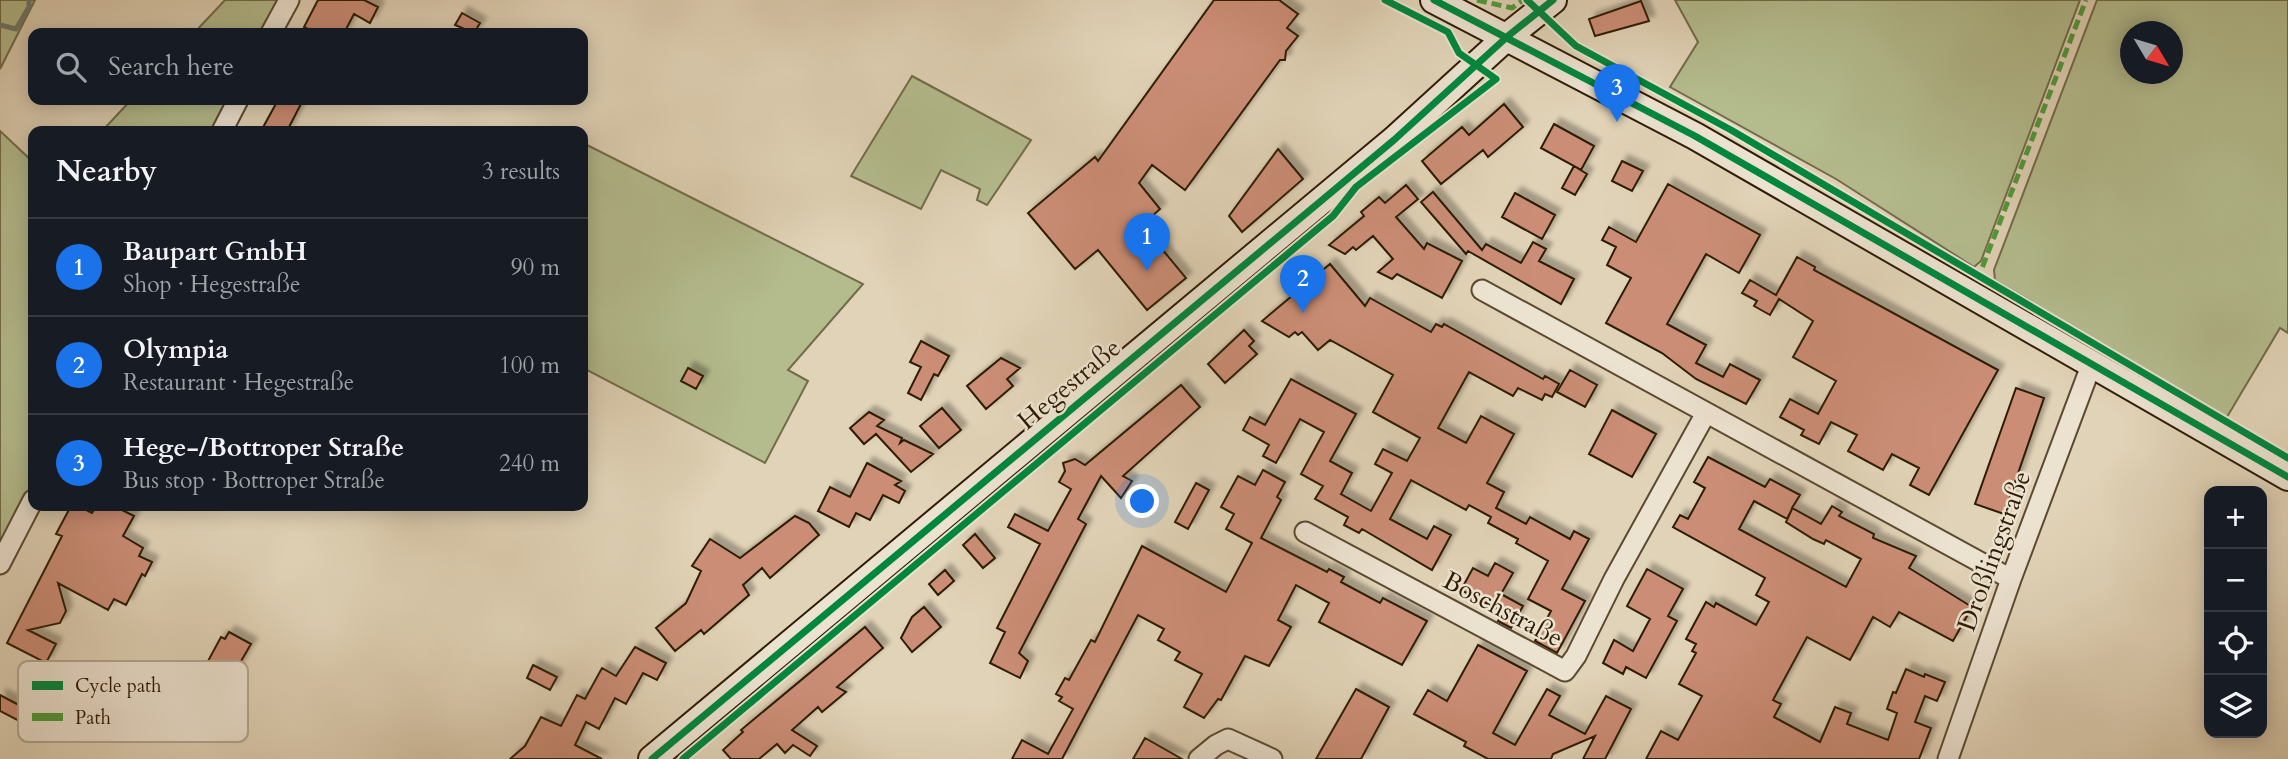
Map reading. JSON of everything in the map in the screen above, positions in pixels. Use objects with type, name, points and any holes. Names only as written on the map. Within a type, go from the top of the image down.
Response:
[{"type":"street","points":[[274,28],[289,0]]},
{"type":"street","points":[[1434,0],[1695,135],[2288,477]]},
{"type":"street","name":"Hegestraße","points":[[652,759],[1375,155],[1508,36],[1553,0]]},
{"type":"street","points":[[225,126],[235,105]]},
{"type":"street","points":[[1482,290],[2011,579]]},
{"type":"street","name":"Droßlingstraße","points":[[1948,759],[2011,579],[2092,363]]},
{"type":"street","name":"Boschstraße","points":[[1305,532],[1565,671],[1576,656],[1614,579],[1706,413]]},
{"type":"street","points":[[0,564],[28,510]]},
{"type":"street","points":[[1199,759],[1228,739],[1272,759]]},
{"type":"green space","points":[[0,0],[35,0],[0,69]]},
{"type":"green space","points":[[225,0],[279,1],[264,28],[199,28]]},
{"type":"green space","points":[[1675,0],[2080,0],[1981,261],[1974,267],[1836,179],[1670,87],[1698,42]]},
{"type":"green space","points":[[2097,0],[2288,0],[2288,333],[2280,328],[2227,417],[1995,280],[1994,270]]},
{"type":"green space","points":[[912,76],[1031,140],[987,205],[977,200],[980,189],[941,170],[921,209],[851,176]]},
{"type":"green space","points":[[126,105],[225,105],[215,126],[107,126]]},
{"type":"green space","points":[[0,131],[28,157],[28,494],[0,548]]},
{"type":"green space","points":[[588,146],[863,284],[788,370],[808,381],[765,463],[588,371]]},
{"type":"building","points":[[318,0],[364,0],[378,7],[370,23],[354,14],[347,28],[304,27]]},
{"type":"building","points":[[1214,0],[1279,0],[1298,14],[1287,28],[1298,36],[1286,51],[1285,60],[1280,60],[1185,190],[1152,165],[1139,183],[1160,209],[1142,225],[1186,278],[1147,310],[1098,250],[1075,269],[1028,213],[1095,157],[1098,161]]},
{"type":"building","points":[[1641,1],[1649,21],[1595,36],[1589,19]]},
{"type":"building","points":[[462,13],[480,23],[477,28],[455,25]]},
{"type":"building","points":[[1504,104],[1523,127],[1488,157],[1483,150],[1441,184],[1422,161],[1462,127],[1469,135]]},
{"type":"building","points":[[275,105],[300,105],[290,126],[264,126]]},
{"type":"building","points":[[1554,124],[1594,146],[1581,170],[1541,148]]},
{"type":"building","points":[[1278,149],[1303,179],[1242,232],[1229,216]]},
{"type":"building","points":[[1622,161],[1643,171],[1632,191],[1612,181]]},
{"type":"building","points":[[1574,166],[1587,174],[1575,195],[1562,188]]},
{"type":"building","points":[[1668,184],[1760,235],[1739,273],[1706,254],[1667,324],[1706,345],[1696,363],[1723,377],[1730,364],[1760,380],[1746,404],[1696,379],[1662,353],[1606,323],[1631,278],[1607,265],[1616,247],[1602,240],[1609,227],[1636,242]]},
{"type":"building","points":[[1406,185],[1418,199],[1396,217],[1424,249],[1427,243],[1462,261],[1442,298],[1397,274],[1392,279],[1378,272],[1393,259],[1373,236],[1356,250],[1353,247],[1345,254],[1329,245],[1364,216],[1361,212],[1379,197],[1385,203]]},
{"type":"building","points":[[1433,192],[1482,250],[1486,244],[1521,263],[1533,242],[1546,249],[1539,261],[1574,279],[1561,304],[1468,251],[1466,254],[1421,202]]},
{"type":"building","points":[[1515,193],[1555,215],[1542,239],[1502,217]]},
{"type":"building","points":[[1797,257],[1815,267],[1814,270],[1998,370],[1929,495],[1910,485],[1919,468],[1892,454],[1883,470],[1848,451],[1857,435],[1831,422],[1819,444],[1801,435],[1804,430],[1780,417],[1790,399],[1818,414],[1836,381],[1793,357],[1813,321],[1779,299],[1770,315],[1754,306],[1757,301],[1742,293],[1750,280],[1776,295]]},
{"type":"building","points":[[1330,264],[1365,306],[1370,298],[1431,332],[1436,324],[1442,327],[1444,324],[1543,379],[1545,376],[1559,384],[1552,397],[1545,394],[1542,400],[1518,388],[1513,396],[1469,372],[1438,428],[1466,443],[1481,416],[1514,434],[1487,483],[1504,492],[1496,508],[1526,524],[1530,517],[1570,539],[1574,531],[1589,539],[1562,589],[1585,601],[1557,653],[1535,641],[1551,611],[1528,599],[1548,561],[1516,543],[1518,539],[1488,523],[1491,517],[1469,505],[1466,510],[1411,480],[1390,519],[1427,539],[1434,526],[1451,535],[1432,570],[1362,529],[1359,533],[1344,525],[1348,517],[1315,499],[1323,486],[1301,474],[1324,432],[1300,419],[1276,463],[1263,456],[1269,445],[1243,430],[1250,417],[1265,425],[1291,379],[1356,414],[1330,461],[1352,473],[1341,494],[1371,511],[1392,473],[1375,464],[1383,449],[1407,461],[1420,438],[1373,412],[1393,375],[1330,340],[1318,350],[1302,332],[1298,335],[1295,332],[1289,337],[1262,321]]},
{"type":"building","points":[[1244,330],[1254,341],[1249,346],[1257,354],[1225,383],[1208,364]]},
{"type":"building","points":[[921,341],[949,356],[938,376],[934,374],[921,400],[908,393],[921,367],[910,362]]},
{"type":"building","points":[[1001,358],[1020,368],[1007,379],[1013,386],[986,409],[967,386]]},
{"type":"building","points":[[688,368],[703,376],[696,389],[681,381]]},
{"type":"building","points":[[1570,370],[1597,385],[1585,407],[1557,392]]},
{"type":"building","points":[[1181,385],[1200,407],[1123,476],[1132,481],[1121,498],[1101,476],[1078,519],[1086,524],[1019,653],[1028,661],[1020,678],[990,663],[1005,632],[997,628],[1040,544],[1008,527],[1015,514],[1048,531],[1071,489],[1059,482],[1065,471],[1063,463],[1075,459],[1085,465]]},
{"type":"building","points":[[2016,388],[2044,398],[2004,514],[1975,504]]},
{"type":"building","points":[[942,408],[961,430],[939,448],[920,426]]},
{"type":"building","points":[[1612,410],[1656,434],[1632,477],[1589,454]]},
{"type":"building","points":[[869,412],[884,420],[877,426],[902,438],[900,443],[904,440],[933,454],[911,472],[876,434],[864,444],[850,428]]},
{"type":"building","points":[[1708,457],[1765,487],[1770,479],[1800,495],[1792,508],[1821,524],[1832,506],[1842,512],[1839,516],[1874,534],[1873,538],[1916,556],[1909,568],[1972,607],[1953,641],[1899,612],[1890,627],[1873,617],[1850,660],[1807,637],[1773,700],[1781,704],[1774,717],[1820,742],[1835,707],[1851,713],[1847,724],[1888,740],[1897,713],[1887,709],[1906,669],[1945,682],[1937,701],[1925,696],[1915,722],[1931,728],[1919,759],[1646,759],[1661,731],[1678,740],[1702,696],[1679,684],[1696,653],[1692,651],[1696,644],[1686,639],[1706,602],[1714,607],[1716,603],[1756,625],[1769,602],[1756,595],[1765,578],[1673,527],[1680,515],[1688,519],[1705,488],[1694,482]],"holes":[[[1754,501],[1787,519],[1792,509],[1786,522],[1813,539],[1824,544],[1826,540],[1861,559],[1846,587],[1739,529]]]},
{"type":"building","points":[[867,463],[901,481],[895,485],[905,491],[899,503],[883,495],[870,520],[856,513],[849,527],[818,511],[830,487],[850,497]]},
{"type":"building","points":[[1263,470],[1285,482],[1277,497],[1281,500],[1261,538],[1327,572],[1329,569],[1344,577],[1341,582],[1380,603],[1383,598],[1427,621],[1402,665],[1319,622],[1329,603],[1296,585],[1278,620],[1291,627],[1269,666],[1245,656],[1221,700],[1218,699],[1204,718],[1184,707],[1202,674],[1175,660],[1180,652],[1158,640],[1164,629],[1138,615],[1062,759],[1012,759],[1022,740],[1048,754],[1073,709],[1059,701],[1062,697],[1056,694],[1065,678],[1069,680],[1091,640],[1095,642],[1142,546],[1226,592],[1252,543],[1226,529],[1234,514],[1221,507],[1238,476],[1255,485]]},
{"type":"building","points":[[1196,483],[1209,490],[1188,529],[1175,522]]},
{"type":"building","points":[[68,511],[124,511],[134,516],[123,536],[143,548],[139,556],[152,562],[145,576],[142,574],[126,605],[114,599],[108,610],[58,583],[66,611],[60,623],[28,630],[56,644],[47,661],[42,661],[7,643],[62,536],[56,534]]},
{"type":"building","points":[[795,516],[809,523],[819,535],[770,578],[762,568],[743,585],[749,595],[704,634],[701,630],[675,651],[656,628],[686,603],[701,571],[692,566],[710,539],[740,558]]},
{"type":"building","points":[[975,534],[995,558],[983,568],[963,545]]},
{"type":"building","points":[[1495,563],[1513,573],[1501,594],[1523,606],[1511,628],[1498,621],[1503,612],[1461,590],[1473,568],[1488,576]]},
{"type":"building","points":[[1647,569],[1683,589],[1668,616],[1677,621],[1646,678],[1626,667],[1623,674],[1603,663],[1614,640],[1633,651],[1650,619],[1627,606]]},
{"type":"building","points":[[945,570],[954,581],[938,595],[929,584]]},
{"type":"building","points":[[924,607],[941,627],[912,652],[901,638],[912,617]]},
{"type":"building","points":[[865,627],[883,648],[837,687],[846,692],[822,712],[818,707],[792,730],[817,746],[810,756],[793,745],[785,753],[777,744],[759,759],[731,759],[723,750],[743,732],[741,730]]},
{"type":"building","points":[[229,632],[251,644],[241,661],[208,661],[221,637],[225,639]]},
{"type":"building","points":[[1478,645],[1527,671],[1493,733],[1515,745],[1547,689],[1560,696],[1549,715],[1585,734],[1606,696],[1631,709],[1605,759],[1583,759],[1595,736],[1553,754],[1551,759],[1488,759],[1464,746],[1466,742],[1414,714],[1428,690],[1447,701]]},
{"type":"building","points":[[635,647],[666,663],[657,680],[643,673],[626,704],[615,698],[599,729],[586,722],[575,745],[602,759],[510,759],[525,746],[541,717],[561,726],[577,695],[585,699],[602,668],[616,676]]},
{"type":"building","points":[[533,665],[557,677],[550,690],[527,678]]},
{"type":"building","points":[[1356,689],[1389,707],[1361,759],[1316,759]]},
{"type":"building","points":[[0,695],[18,705],[18,720],[0,711]]},
{"type":"building","points":[[1145,738],[1182,759],[1133,759]]},
{"type":"waterway","points":[[0,25],[16,29],[29,7],[29,0]]},
{"type":"marked path","points":[[1477,0],[1512,8],[1523,0]]},
{"type":"marked path","points":[[1977,281],[2086,0]]},
{"type":"cycle path","points":[[683,759],[1333,216],[1356,187],[1496,79],[1459,53],[1448,32],[1385,0]]},
{"type":"cycle path","points":[[1434,0],[1695,136],[2288,477]]},
{"type":"cycle path","points":[[1527,0],[1576,46],[1731,130],[2288,458]]},
{"type":"cycle path","points":[[652,759],[1394,140],[1508,36],[1553,0]]},
{"type":"place","name":"Hege-/Bottroper Straße","points":[[1617,122]]},
{"type":"place","name":"Baupart GmbH","points":[[1147,271]]},
{"type":"place","name":"Olympia","points":[[1303,313]]}]
